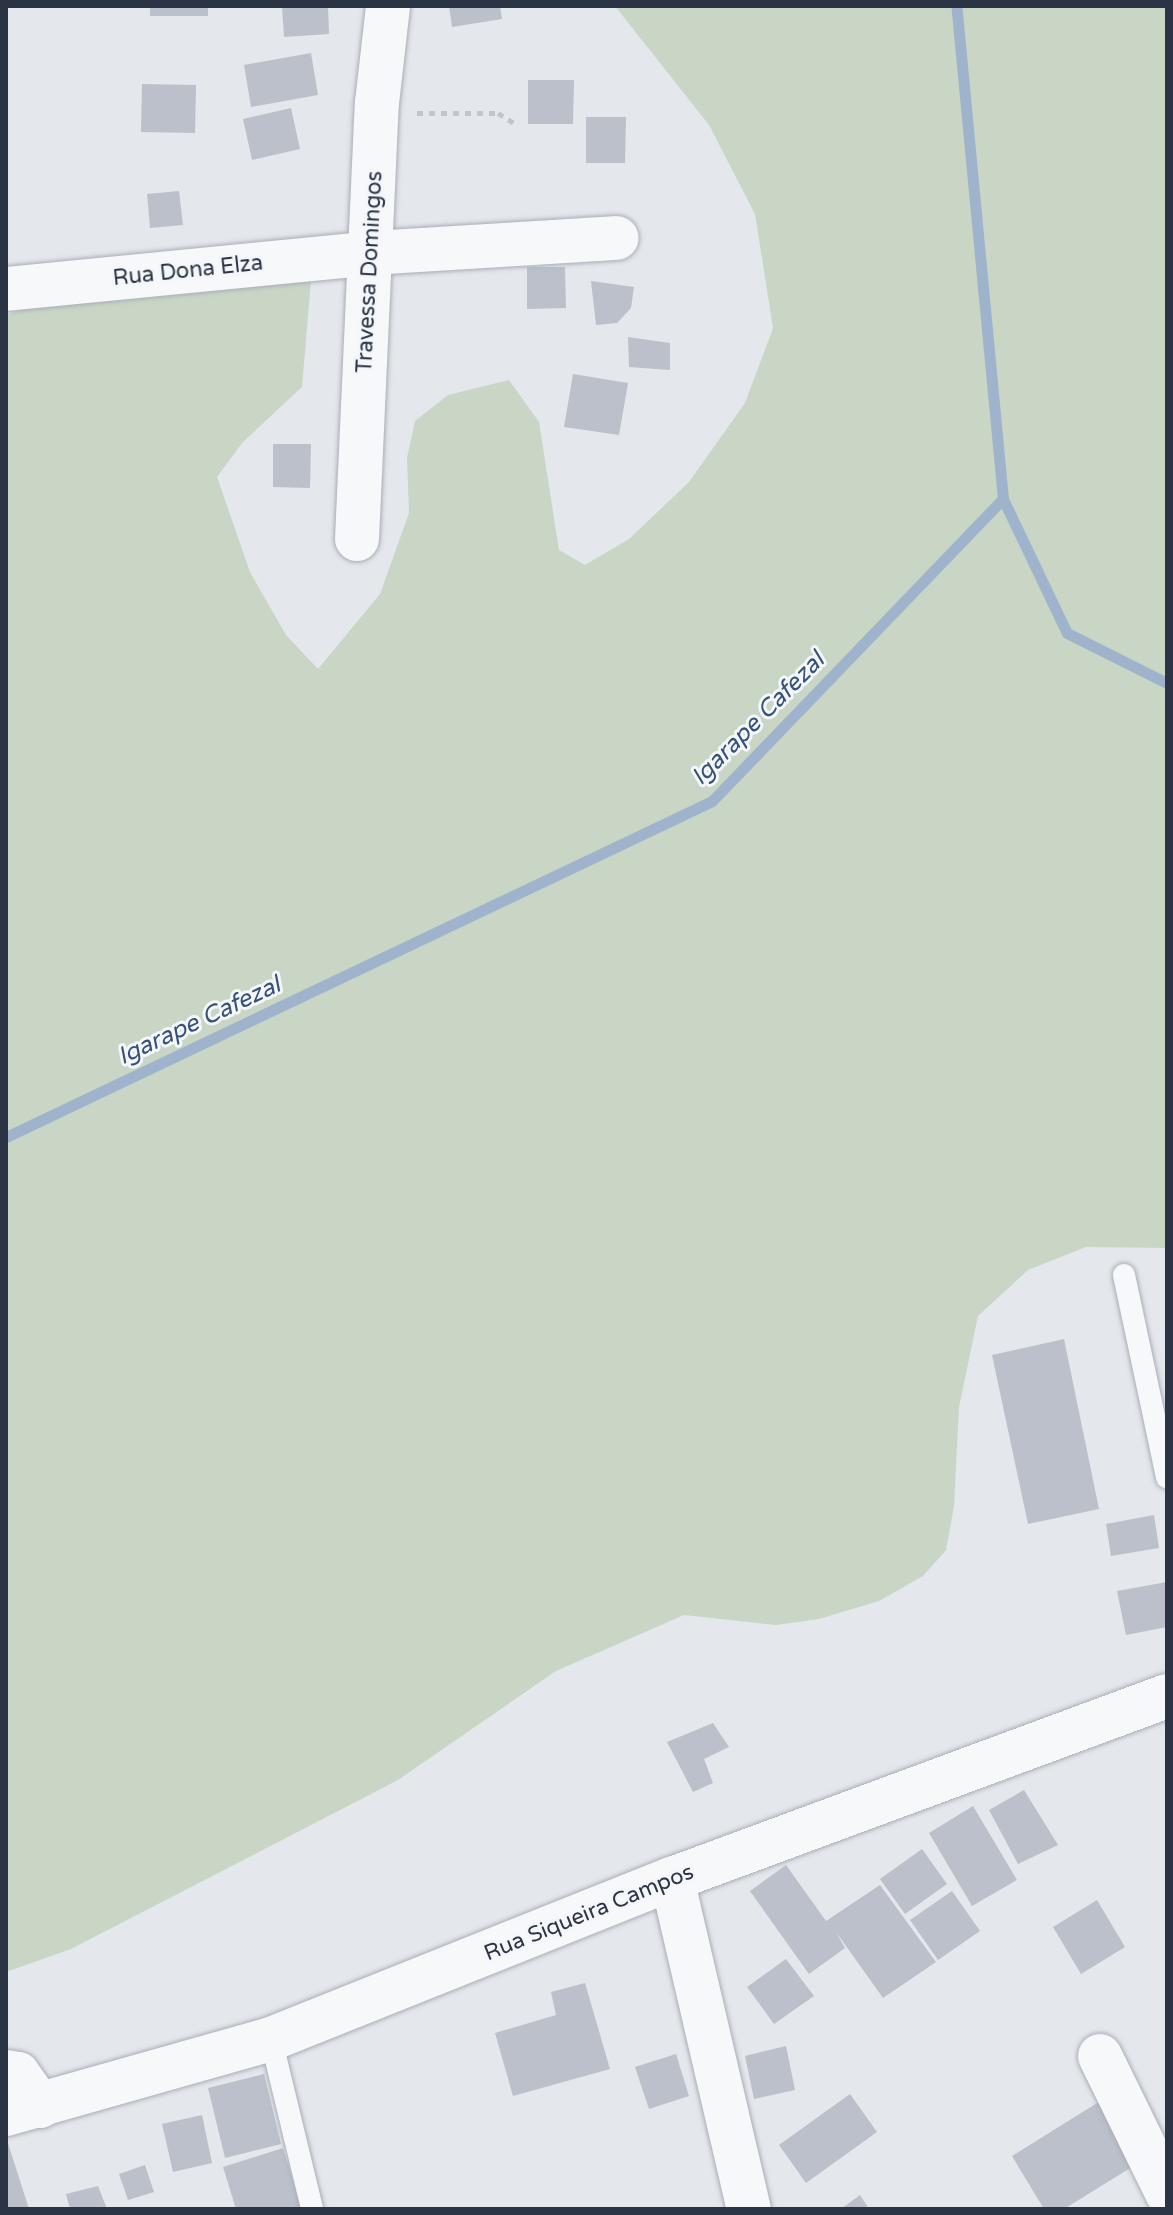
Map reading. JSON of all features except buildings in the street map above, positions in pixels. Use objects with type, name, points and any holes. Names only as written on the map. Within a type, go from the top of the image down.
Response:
[{"type":"street","name":"Travessa Domingos","points":[[357,539],[377,103],[388,6]]},
{"type":"street","name":"Rua Dona Elza","points":[[6,289],[371,253],[617,238]]},
{"type":"street","name":"Rua Siqueira Campos","points":[[23,2110],[271,2039],[672,1879],[1167,1696]]},
{"type":"street","points":[[672,1879],[749,2209]]},
{"type":"street","points":[[1100,2056],[1167,2193]]},
{"type":"street","points":[[6,2072],[18,2074],[23,2110]]},
{"type":"lane","points":[[1124,1275],[1167,1477]]},
{"type":"lane","points":[[271,2039],[312,2209]]},
{"type":"path","points":[[377,103],[409,113],[498,113],[517,125]]},
{"type":"green space","points":[[615,6],[1167,6],[1167,1248],[1086,1247],[1028,1270],[978,1316],[959,1407],[954,1506],[946,1550],[923,1576],[879,1601],[819,1619],[776,1625],[684,1615],[556,1671],[398,1780],[71,1949],[6,1972],[6,315],[58,296],[312,267],[302,387],[242,443],[217,477],[250,572],[286,635],[318,669],[380,594],[409,513],[407,458],[415,421],[448,395],[509,380],[539,422],[559,550],[585,565],[629,539],[689,482],[745,403],[773,328],[755,214],[709,125]]},
{"type":"waterway","name":"Igarape Cafezal","points":[[6,1137],[712,801],[1003,499],[956,6]]},
{"type":"waterway","points":[[1003,499],[1067,633],[1167,683]]}]
